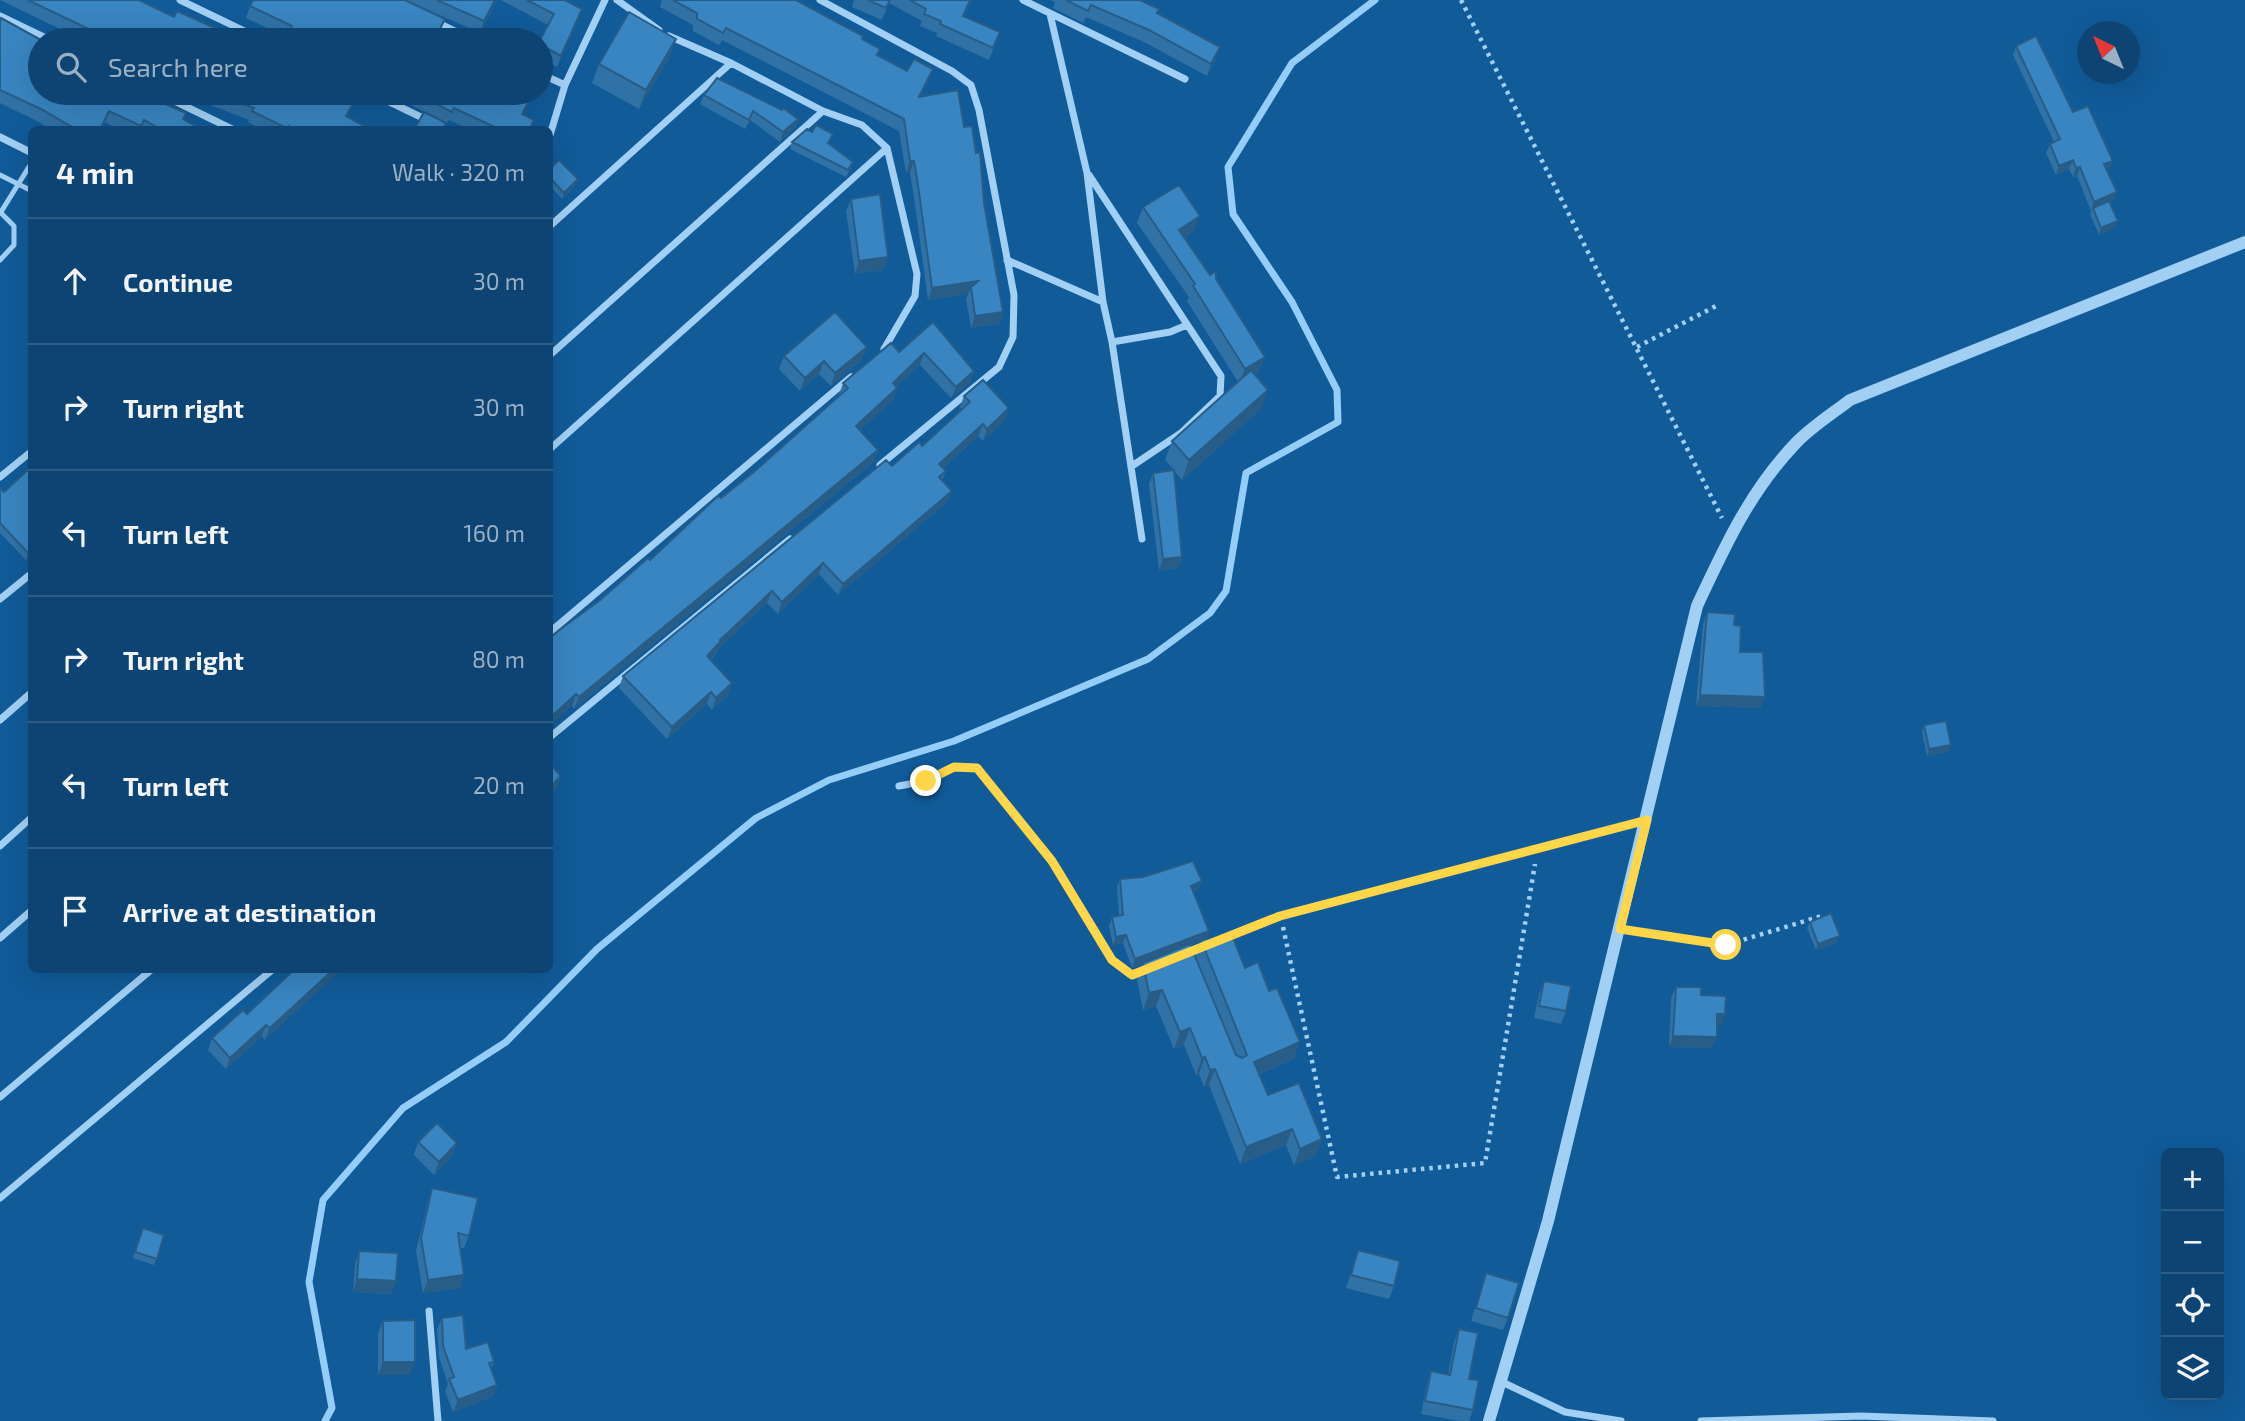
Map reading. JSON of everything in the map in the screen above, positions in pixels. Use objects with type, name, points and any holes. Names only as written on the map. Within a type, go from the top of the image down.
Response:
[{"type":"street","points":[[180,0],[237,28]]},
{"type":"street","points":[[553,126],[565,85],[605,0]]},
{"type":"street","points":[[617,0],[665,35],[732,63],[823,111],[862,125],[887,148],[918,274],[917,287],[889,345],[878,354]]},
{"type":"street","points":[[820,0],[952,71],[971,85],[979,110],[1014,295],[1013,337],[999,367],[870,473]]},
{"type":"street","points":[[1023,0],[1185,79]]},
{"type":"street","points":[[1050,14],[1087,173],[1103,302],[1112,342],[1142,539]]},
{"type":"street","points":[[0,16],[28,29]]},
{"type":"street","points":[[426,17],[448,28]]},
{"type":"street","points":[[553,223],[732,63]]},
{"type":"street","points":[[553,80],[565,85]]},
{"type":"street","points":[[183,105],[226,126]]},
{"type":"street","points":[[396,105],[436,124]]},
{"type":"street","points":[[553,352],[823,111]]},
{"type":"street","points":[[0,137],[28,151]]},
{"type":"street","points":[[553,446],[887,148]]},
{"type":"street","points":[[1087,173],[1221,376],[1220,396],[1181,433],[1132,466]]},
{"type":"street","points":[[1489,1421],[1548,1221],[1698,606],[1730,535],[1759,487],[1796,443],[1850,400],[2245,242]]},
{"type":"street","points":[[1007,260],[1103,302]]},
{"type":"street","points":[[1112,342],[1170,332],[1187,325]]},
{"type":"street","points":[[553,629],[857,372]]},
{"type":"street","points":[[0,477],[28,454]]},
{"type":"street","points":[[553,735],[796,534]]},
{"type":"street","points":[[0,599],[28,576]]},
{"type":"street","points":[[0,720],[28,696]]},
{"type":"street","points":[[899,786],[926,781],[954,767],[977,768],[1052,861],[1112,960],[1132,975],[1154,965]]},
{"type":"street","points":[[1211,943],[1280,916],[1647,820]]},
{"type":"street","points":[[0,846],[28,821]]},
{"type":"street","points":[[0,938],[28,914]]},
{"type":"street","points":[[0,1097],[147,973]]},
{"type":"street","points":[[0,1198],[268,973]]},
{"type":"street","points":[[429,1311],[438,1421]]},
{"type":"street","points":[[1499,1381],[1565,1412],[1620,1421]]},
{"type":"street","points":[[1701,1421],[1861,1416],[1993,1421]]},
{"type":"lane","points":[[0,260],[14,245],[13,226],[0,212],[28,168]]},
{"type":"lane","points":[[0,175],[28,189]]},
{"type":"path","points":[[1461,0],[1730,535]]},
{"type":"path","points":[[1637,347],[1716,306]]},
{"type":"path","points":[[1280,916],[1337,1177],[1485,1163],[1538,848]]},
{"type":"path","points":[[1620,929],[1726,945],[1825,915]]},
{"type":"building","points":[[28,0],[139,0],[174,17],[177,11],[215,28],[87,28]]},
{"type":"building","points":[[253,0],[405,0],[445,19],[440,28],[291,28],[292,26],[250,6]]},
{"type":"building","points":[[437,0],[495,0],[484,21]]},
{"type":"building","points":[[527,0],[565,0],[582,9],[561,56],[553,52],[553,28],[546,28],[554,14]]},
{"type":"building","points":[[673,0],[796,0],[863,36],[862,39],[880,49],[877,55],[907,71],[914,59],[933,69],[919,97],[958,90],[964,127],[972,126],[976,153],[980,152],[984,203],[1003,312],[975,316],[971,287],[978,281],[932,288],[918,185],[914,161],[910,161],[904,119],[726,28],[723,33],[697,19],[697,13]]},
{"type":"building","points":[[868,0],[890,0],[886,8]]},
{"type":"building","points":[[910,0],[970,0],[963,16],[1000,32],[993,48],[940,24],[941,21],[924,14],[926,9]]},
{"type":"building","points":[[1066,0],[1140,0],[1159,9],[1157,13],[1220,47],[1211,64],[1149,30],[1091,5],[1088,11]]},
{"type":"building","points":[[629,12],[676,39],[646,90],[599,64]]},
{"type":"building","points":[[1,18],[28,33],[28,103],[0,90]]},
{"type":"building","points":[[2036,36],[2073,112],[2088,106],[2113,161],[2104,164],[2117,192],[2094,202],[2080,167],[2076,168],[2073,160],[2059,166],[2050,144],[2060,139],[2016,46]]},
{"type":"building","points":[[717,78],[782,110],[783,108],[798,119],[783,132],[753,111],[749,120],[704,95]]},
{"type":"building","points":[[32,105],[168,105],[186,113],[183,119],[196,126],[155,126],[144,120],[141,126],[109,111],[102,126],[70,126]]},
{"type":"building","points":[[246,105],[352,105],[346,116],[365,126],[282,126],[252,111],[254,108]]},
{"type":"building","points":[[438,105],[527,105],[522,114],[534,120],[531,126],[492,126],[454,108],[452,112]]},
{"type":"building","points":[[424,112],[446,123],[445,126],[416,126]]},
{"type":"building","points":[[816,125],[833,134],[828,143],[853,162],[848,170],[792,142],[807,129],[812,132]]},
{"type":"building","points":[[559,160],[578,179],[564,193],[553,181],[553,166]]},
{"type":"building","points":[[1179,185],[1200,216],[1179,230],[1210,275],[1216,271],[1216,279],[1265,357],[1245,369],[1193,286],[1195,284],[1143,207]]},
{"type":"building","points":[[880,194],[888,257],[859,261],[851,199]]},
{"type":"building","points":[[2109,201],[2118,221],[2101,228],[2093,208]]},
{"type":"building","points":[[835,312],[867,347],[835,373],[824,361],[805,378],[784,356]]},
{"type":"building","points":[[933,322],[974,371],[956,387],[924,353],[893,383],[897,388],[856,426],[878,450],[579,697],[576,694],[553,715],[553,635],[599,601],[648,558],[650,560],[718,496],[721,498],[755,471],[848,388],[843,383],[891,343],[899,352]]},
{"type":"building","points":[[1251,370],[1268,390],[1189,460],[1172,441]]},
{"type":"building","points":[[983,380],[1009,408],[987,429],[983,424],[939,464],[946,471],[939,477],[952,491],[843,584],[823,563],[782,602],[772,591],[720,640],[707,656],[732,683],[716,698],[711,692],[672,727],[623,676],[886,460],[892,466],[919,442],[922,446],[970,402],[964,396]]},
{"type":"building","points":[[28,470],[28,553],[0,523],[0,488],[4,492]]},
{"type":"building","points":[[1174,470],[1182,557],[1163,559],[1153,473]]},
{"type":"building","points":[[1707,612],[1735,614],[1734,625],[1741,626],[1740,652],[1763,652],[1765,697],[1700,695]]},
{"type":"building","points":[[1946,721],[1951,745],[1929,749],[1924,725]]},
{"type":"building","points":[[553,767],[561,776],[553,784]]},
{"type":"building","points":[[1193,861],[1202,881],[1191,886],[1209,931],[1135,959],[1126,935],[1116,937],[1112,917],[1123,915],[1120,879],[1143,877]]},
{"type":"building","points":[[1831,913],[1840,936],[1818,944],[1810,922]]},
{"type":"building","points":[[1231,933],[1245,968],[1258,962],[1269,991],[1277,988],[1300,1042],[1254,1062],[1268,1095],[1299,1083],[1322,1139],[1300,1149],[1292,1129],[1246,1147],[1215,1069],[1210,1070],[1205,1057],[1202,1058],[1190,1028],[1180,1032],[1162,990],[1149,993],[1143,963],[1190,944],[1236,1055],[1242,1058],[1247,1055],[1201,940]]},
{"type":"building","points":[[291,973],[330,973],[270,1028],[266,1025],[230,1058],[212,1038],[243,1010],[247,1014]]},
{"type":"building","points":[[1544,981],[1571,986],[1566,1011],[1539,1006]]},
{"type":"building","points":[[1676,987],[1701,987],[1701,995],[1726,996],[1725,1014],[1717,1014],[1717,1037],[1673,1036]]},
{"type":"building","points":[[437,1123],[457,1143],[439,1162],[418,1142]]},
{"type":"building","points":[[432,1188],[478,1198],[469,1236],[458,1233],[464,1275],[428,1280],[421,1238]]},
{"type":"building","points":[[143,1228],[164,1235],[157,1259],[135,1252]]},
{"type":"building","points":[[1358,1250],[1400,1261],[1394,1286],[1351,1275]]},
{"type":"building","points":[[359,1251],[398,1253],[396,1281],[357,1279]]},
{"type":"building","points":[[1486,1273],[1519,1283],[1508,1318],[1476,1308]]},
{"type":"building","points":[[463,1315],[466,1349],[488,1342],[494,1362],[489,1363],[497,1385],[458,1400],[449,1379],[454,1377],[443,1346],[442,1318]]},
{"type":"building","points":[[415,1320],[415,1362],[383,1362],[383,1321]]},
{"type":"building","points":[[1459,1329],[1478,1333],[1469,1379],[1479,1380],[1473,1410],[1425,1401],[1431,1371],[1450,1375]]},
{"type":"waterway","points":[[325,1421],[332,1408],[309,1282],[323,1200],[403,1108],[506,1042],[597,949],[756,818],[829,780],[954,741],[1148,659],[1210,613],[1226,591],[1246,473],[1338,422],[1337,390],[1292,302],[1233,214],[1228,167],[1292,63],[1375,0]]},
{"type":"route","points":[[926,781],[954,767],[977,768],[1052,861],[1112,960],[1132,975],[1280,916],[1647,820],[1620,929],[1726,945]]}]
